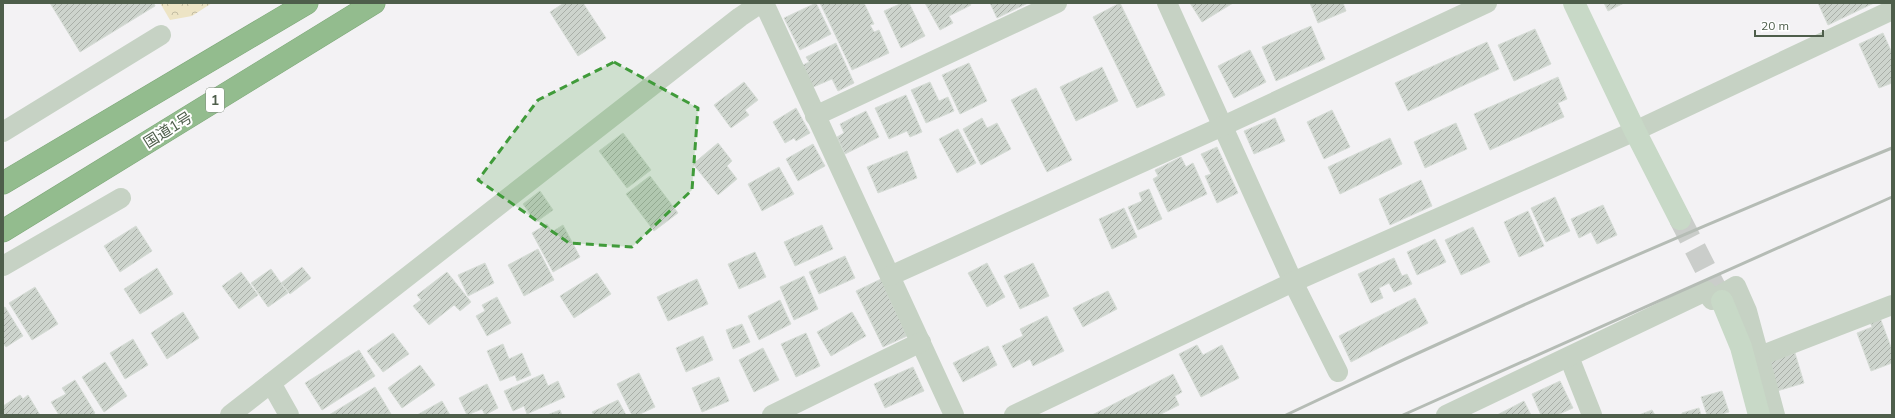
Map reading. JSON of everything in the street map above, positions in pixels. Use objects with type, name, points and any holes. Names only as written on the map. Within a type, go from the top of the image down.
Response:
[{"type":"highway","name":"1","points":[[3,184],[307,3]]},
{"type":"highway","name":"国道1号","points":[[3,231],[374,3]]},
{"type":"street","points":[[230,415],[740,17],[762,3],[954,415]]},
{"type":"street","points":[[815,116],[1058,3]]},
{"type":"street","points":[[1167,3],[1293,282],[1338,372]]},
{"type":"street","points":[[890,276],[1223,126],[1487,3]]},
{"type":"street","points":[[1574,3],[1635,131],[1680,219]]},
{"type":"street","points":[[1014,415],[1293,282],[1635,131],[1892,10]]},
{"type":"street","points":[[3,132],[161,36]]},
{"type":"street","points":[[3,266],[120,198]]},
{"type":"street","points":[[1446,415],[1706,291],[1712,300],[1736,286],[1747,311],[1775,415]]},
{"type":"street","points":[[1722,301],[1741,346],[1759,415]]},
{"type":"street","points":[[1760,356],[1892,305]]},
{"type":"street","points":[[772,415],[920,342]]},
{"type":"street","points":[[1569,357],[1592,415]]},
{"type":"street","points":[[271,383],[289,415]]},
{"type":"highlighted area","points":[[614,62],[698,108],[692,190],[632,247],[569,243],[478,180],[538,100]]},
{"type":"green space","points":[[160,3],[212,3],[192,16],[170,20]]},
{"type":"building","points":[[50,3],[154,3],[155,6],[80,52]]},
{"type":"building","points":[[564,3],[583,3],[606,38],[578,56],[550,12]]},
{"type":"building","points":[[816,3],[831,34],[800,50],[784,18]]},
{"type":"building","points":[[820,3],[864,3],[874,24],[870,25],[874,32],[879,30],[889,53],[852,70]]},
{"type":"building","points":[[902,3],[909,3],[925,36],[901,48],[884,11]]},
{"type":"building","points":[[925,3],[970,3],[971,5],[949,16],[953,23],[940,30]]},
{"type":"building","points":[[990,3],[1028,3],[997,18]]},
{"type":"building","points":[[1120,3],[1165,95],[1137,108],[1093,17]]},
{"type":"building","points":[[1190,3],[1233,3],[1202,22]]},
{"type":"building","points":[[1310,3],[1343,3],[1346,11],[1318,23]]},
{"type":"building","points":[[1604,3],[1624,3],[1608,11]]},
{"type":"building","points":[[1818,3],[1874,3],[1828,25]]},
{"type":"building","points":[[1311,26],[1325,59],[1276,81],[1262,47]]},
{"type":"building","points":[[1535,29],[1551,64],[1514,81],[1498,45]]},
{"type":"building","points":[[1883,33],[1892,53],[1892,83],[1879,88],[1859,44]]},
{"type":"building","points":[[1487,42],[1499,69],[1408,111],[1395,83]]},
{"type":"building","points":[[836,43],[854,83],[838,91],[832,79],[811,88],[801,66],[809,62],[806,57]]},
{"type":"building","points":[[1250,50],[1266,82],[1234,98],[1218,66]]},
{"type":"building","points":[[969,63],[987,101],[960,114],[942,75]]},
{"type":"building","points":[[1102,67],[1118,101],[1076,121],[1060,87]]},
{"type":"building","points":[[1558,77],[1567,99],[1558,103],[1564,117],[1490,150],[1474,114]]},
{"type":"building","points":[[744,82],[758,100],[745,110],[749,115],[731,128],[714,105]]},
{"type":"building","points":[[930,82],[939,101],[948,97],[954,111],[926,123],[911,90]]},
{"type":"building","points":[[1036,88],[1072,160],[1047,172],[1011,100]]},
{"type":"building","points":[[906,95],[922,132],[910,137],[907,131],[889,139],[875,108]]},
{"type":"building","points":[[796,108],[810,133],[796,141],[794,138],[785,143],[773,122]]},
{"type":"building","points":[[1332,110],[1350,147],[1324,159],[1307,122]]},
{"type":"building","points":[[866,111],[879,137],[845,154],[837,137],[844,133],[840,124]]},
{"type":"building","points":[[982,118],[987,128],[997,123],[1011,149],[981,165],[963,129]]},
{"type":"building","points":[[1275,118],[1285,141],[1254,154],[1244,131]]},
{"type":"building","points":[[1456,123],[1467,149],[1425,168],[1414,142]]},
{"type":"building","points":[[958,129],[976,163],[957,173],[939,139]]},
{"type":"building","points":[[623,133],[651,170],[627,188],[599,151]]},
{"type":"building","points":[[1390,138],[1402,164],[1340,194],[1328,167]]},
{"type":"building","points":[[718,143],[732,161],[727,166],[737,179],[718,195],[693,164]]},
{"type":"building","points":[[813,144],[825,166],[798,181],[786,159]]},
{"type":"building","points":[[1217,147],[1238,193],[1217,203],[1205,176],[1211,174],[1201,154]]},
{"type":"building","points":[[907,151],[917,178],[878,193],[867,167]]},
{"type":"building","points":[[1181,157],[1186,167],[1193,163],[1207,194],[1168,212],[1153,179],[1158,176],[1155,170]]},
{"type":"building","points":[[779,167],[794,194],[762,211],[748,184]]},
{"type":"building","points":[[650,176],[678,213],[654,231],[626,194]]},
{"type":"building","points":[[1421,180],[1432,206],[1390,225],[1379,199]]},
{"type":"building","points":[[1149,189],[1162,219],[1138,230],[1128,207],[1142,201],[1139,193]]},
{"type":"building","points":[[540,191],[553,210],[536,222],[523,204]]},
{"type":"building","points":[[1555,197],[1570,231],[1546,242],[1531,208]]},
{"type":"building","points":[[1603,205],[1617,235],[1597,244],[1591,232],[1579,238],[1571,219]]},
{"type":"building","points":[[1124,208],[1137,237],[1112,249],[1099,219]]},
{"type":"building","points":[[1528,211],[1544,246],[1519,257],[1504,222]]},
{"type":"building","points":[[547,224],[552,232],[563,225],[580,257],[553,272],[532,233]]},
{"type":"building","points":[[822,225],[833,249],[795,266],[784,242]]},
{"type":"building","points":[[136,226],[152,251],[120,272],[104,246]]},
{"type":"building","points":[[1473,227],[1490,262],[1461,275],[1445,240]]},
{"type":"building","points":[[1435,239],[1446,262],[1417,275],[1407,252]]},
{"type":"building","points":[[538,249],[554,280],[524,296],[508,265]]},
{"type":"building","points":[[755,252],[766,277],[739,289],[728,264]]},
{"type":"building","points":[[845,256],[855,278],[819,294],[809,272]]},
{"type":"building","points":[[1394,258],[1402,276],[1407,274],[1412,284],[1394,292],[1389,283],[1379,288],[1383,298],[1371,303],[1358,274]]},
{"type":"building","points":[[485,263],[494,283],[468,296],[458,275]]},
{"type":"building","points":[[987,263],[1005,297],[987,307],[968,273]]},
{"type":"building","points":[[1033,263],[1049,296],[1020,309],[1004,276]]},
{"type":"building","points":[[302,267],[311,278],[290,294],[281,283]]},
{"type":"building","points":[[157,268],[173,294],[140,314],[124,289]]},
{"type":"building","points":[[271,269],[288,293],[268,307],[251,283]]},
{"type":"building","points":[[241,272],[258,295],[239,309],[222,286]]},
{"type":"building","points":[[447,272],[471,302],[460,311],[454,305],[429,325],[413,306],[421,300],[417,295]]},
{"type":"building","points":[[597,273],[611,294],[574,318],[560,296]]},
{"type":"building","points":[[804,276],[818,309],[794,320],[780,287]]},
{"type":"building","points":[[697,279],[708,304],[668,321],[657,297]]},
{"type":"building","points":[[881,279],[907,336],[883,347],[856,291]]},
{"type":"building","points":[[35,287],[58,324],[32,340],[9,303]]},
{"type":"building","points":[[1108,291],[1117,309],[1083,327],[1073,308]]},
{"type":"building","points":[[497,297],[511,323],[487,336],[476,316],[485,311],[482,305]]},
{"type":"building","points":[[1415,298],[1428,323],[1351,362],[1339,336]]},
{"type":"building","points":[[780,300],[791,324],[759,340],[748,316]]},
{"type":"building","points":[[5,307],[23,336],[6,347],[3,343],[3,308]]},
{"type":"building","points":[[183,312],[199,338],[167,359],[151,333]]},
{"type":"building","points":[[852,312],[866,336],[831,356],[817,332]]},
{"type":"building","points":[[1879,315],[1892,350],[1892,363],[1871,371],[1857,333],[1872,327],[1869,319]]},
{"type":"building","points":[[1047,316],[1064,351],[1033,366],[1030,359],[1013,368],[1002,346],[1023,336],[1020,329]]},
{"type":"building","points":[[742,324],[750,342],[733,349],[726,330]]},
{"type":"building","points":[[393,333],[409,354],[383,372],[367,351]]},
{"type":"building","points":[[806,333],[820,366],[796,377],[781,344]]},
{"type":"building","points":[[703,336],[713,360],[686,372],[676,348]]},
{"type":"building","points":[[133,339],[148,365],[125,379],[110,353]]},
{"type":"building","points":[[503,344],[509,359],[522,353],[531,375],[517,381],[515,375],[500,381],[487,351]]},
{"type":"building","points":[[1197,345],[1203,355],[1222,345],[1239,378],[1201,397],[1179,354]]},
{"type":"building","points":[[988,346],[997,365],[963,382],[953,363]]},
{"type":"building","points":[[763,348],[779,380],[754,392],[739,360]]},
{"type":"building","points":[[359,350],[375,376],[322,410],[305,383]]},
{"type":"building","points":[[1795,353],[1804,383],[1777,391],[1769,361]]},
{"type":"building","points":[[105,362],[127,396],[104,412],[82,377]]},
{"type":"building","points":[[420,365],[435,385],[402,408],[388,388]]},
{"type":"building","points":[[913,367],[924,391],[885,408],[874,384]]},
{"type":"building","points":[[639,373],[655,407],[638,415],[632,415],[617,384]]},
{"type":"building","points":[[543,374],[548,386],[558,381],[565,397],[527,414],[524,406],[513,411],[504,391]]},
{"type":"building","points":[[1173,374],[1182,392],[1175,396],[1179,405],[1159,415],[1092,415]]},
{"type":"building","points":[[719,377],[729,401],[702,412],[692,388]]},
{"type":"building","points":[[75,380],[95,413],[93,415],[59,415],[51,402],[66,394],[62,388]]},
{"type":"building","points":[[1560,381],[1573,408],[1557,415],[1541,415],[1532,394]]},
{"type":"building","points":[[487,384],[498,408],[485,415],[482,409],[467,415],[459,398]]},
{"type":"building","points":[[375,387],[391,414],[329,415]]},
{"type":"building","points":[[1722,391],[1729,412],[1718,415],[1707,415],[1701,397]]},
{"type":"building","points":[[20,395],[23,399],[28,395],[40,415],[3,415],[3,406]]},
{"type":"building","points":[[618,400],[626,415],[594,415],[592,412]]},
{"type":"building","points":[[442,401],[450,415],[417,415]]},
{"type":"building","points":[[1524,401],[1531,415],[1497,415]]},
{"type":"building","points":[[1699,408],[1701,415],[1682,415],[1682,413]]},
{"type":"building","points":[[560,410],[562,415],[547,415]]},
{"type":"building","points":[[1652,410],[1655,415],[1639,415]]},
{"type":"tunnel","points":[[1680,219],[1722,301]]},
{"type":"railway","points":[[1286,415],[1587,277],[1739,211],[1892,148]]},
{"type":"railway","points":[[1403,415],[1892,197]]}]
